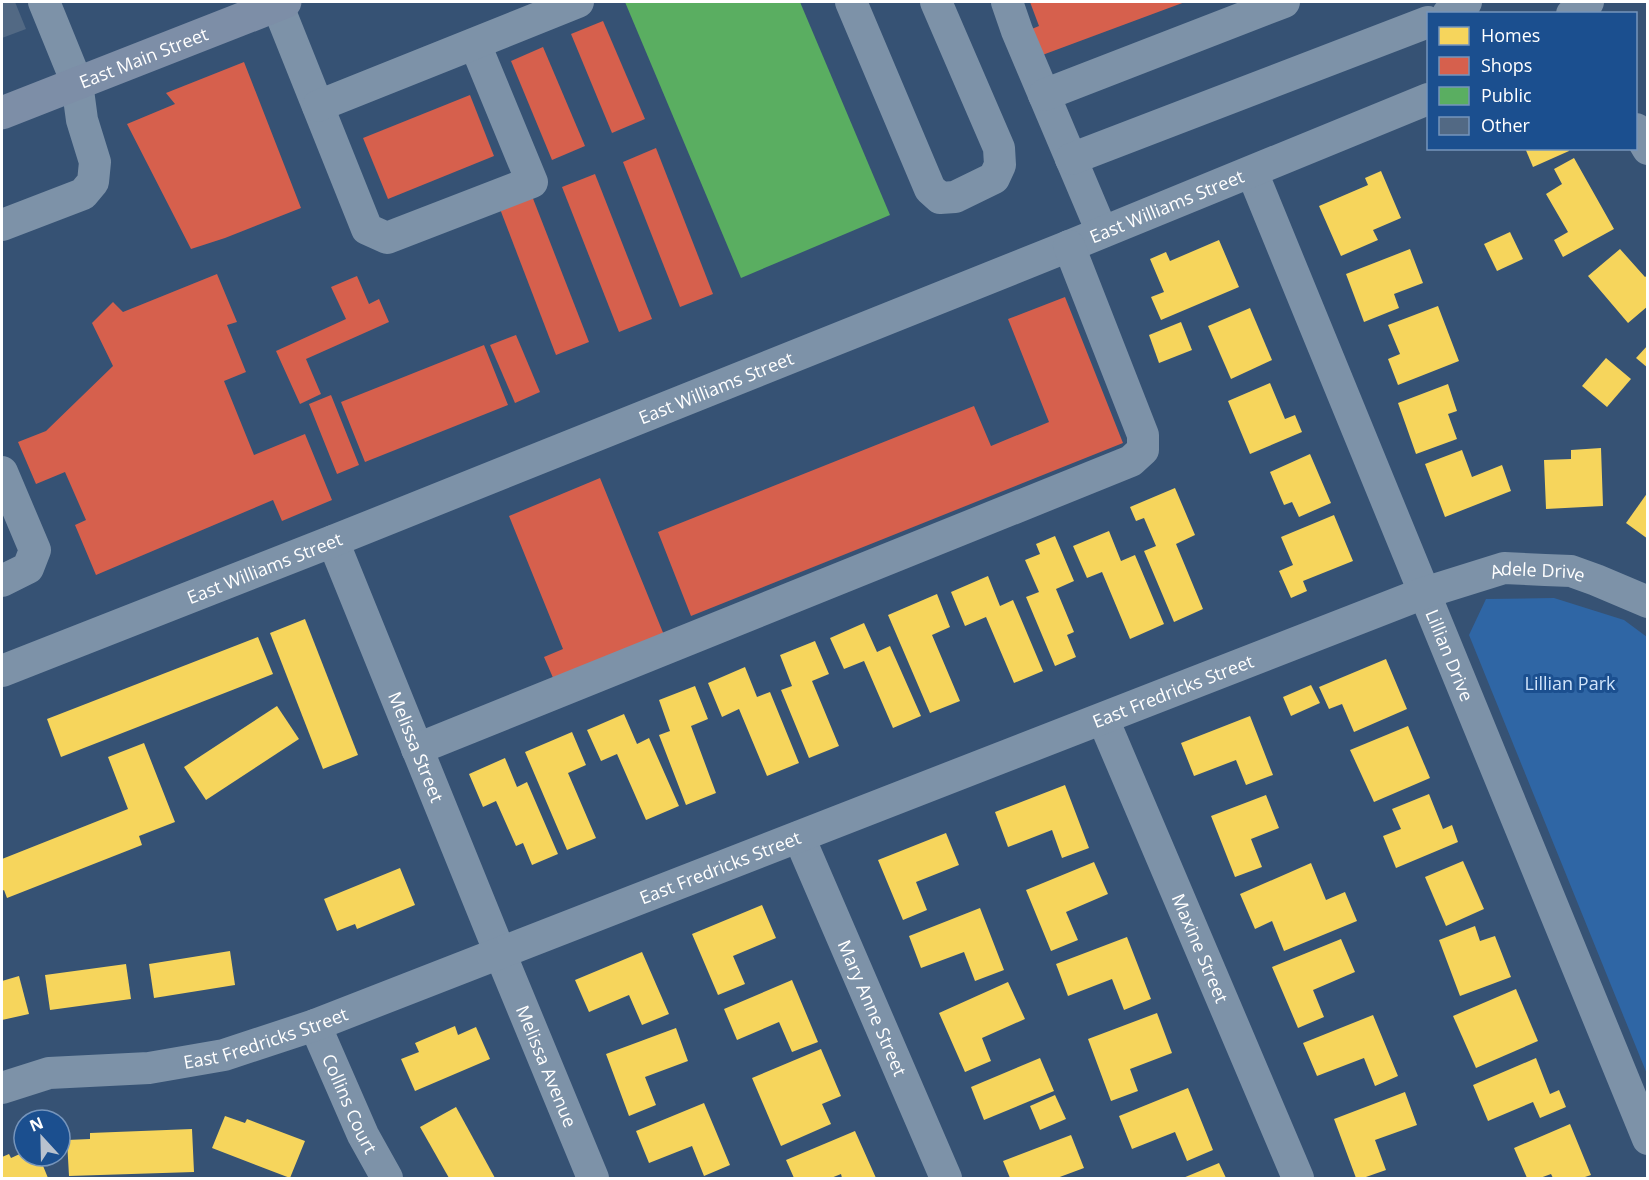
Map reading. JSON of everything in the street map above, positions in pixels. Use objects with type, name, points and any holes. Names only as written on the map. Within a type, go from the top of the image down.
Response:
[{"type":"main road","name":"East Main Street","points":[[2,113],[281,3]]},
{"type":"street","points":[[2,225],[83,194],[93,182],[95,162],[82,120],[76,83],[45,2]]},
{"type":"street","points":[[318,106],[578,2]]},
{"type":"street","points":[[851,2],[930,189],[940,198],[955,197],[994,178],[1000,165],[999,148],[936,2]]},
{"type":"street","points":[[1007,2],[1102,232]]},
{"type":"street","points":[[1044,95],[1284,2]]},
{"type":"street","points":[[1451,12],[1466,2]]},
{"type":"street","points":[[281,3],[318,106],[367,229],[387,237],[532,182],[475,44]]},
{"type":"street","points":[[1071,159],[1427,22]]},
{"type":"street","name":"East Williams Street","points":[[2,671],[1069,246],[1427,99]]},
{"type":"street","points":[[1637,132],[1647,149]]},
{"type":"street","name":"Lillian Drive","points":[[1252,171],[1647,1139]]},
{"type":"street","points":[[417,749],[1131,460],[1143,450],[1143,435],[1069,246]]},
{"type":"street","points":[[2,472],[35,550],[28,568],[2,581]]},
{"type":"street","name":"Melissa Street","points":[[333,541],[500,953]]},
{"type":"street","name":"Adele Drive","points":[[1424,593],[1504,568],[1554,570],[1571,571],[1647,602]]},
{"type":"street","name":"East Fredricks Street","points":[[2,1088],[49,1073],[149,1068],[224,1055],[315,1025],[1424,593]]},
{"type":"street","name":"Maxine Street","points":[[1103,719],[1298,1179]]},
{"type":"street","name":"Mary Anne Street","points":[[800,837],[946,1179]]},
{"type":"street","name":"Melissa Avenue","points":[[500,953],[593,1179]]},
{"type":"street","name":"Collins Court","points":[[315,1025],[363,1135],[387,1179]]},
{"type":"green space","name":"Lillian Park","points":[[1554,598],[1624,620],[1647,637],[1647,1074],[1469,635],[1486,599]]},
{"type":"building: Homes","points":[[1526,150],[1569,150],[1569,151],[1533,167]]},
{"type":"building: Homes","points":[[1574,158],[1614,229],[1563,257],[1554,240],[1568,232],[1546,194],[1562,184],[1554,169]]},
{"type":"building: Homes","points":[[1381,171],[1401,218],[1373,230],[1378,240],[1341,256],[1319,206],[1368,185],[1365,178]]},
{"type":"building: Homes","points":[[1510,232],[1523,259],[1497,271],[1484,244]]},
{"type":"building: Homes","points":[[1219,240],[1239,287],[1161,320],[1151,297],[1164,292],[1150,259],[1166,252],[1170,261]]},
{"type":"building: Homes","points":[[1410,249],[1423,283],[1394,294],[1399,308],[1364,322],[1346,274]]},
{"type":"building: Homes","points":[[1620,249],[1645,277],[1648,275],[1648,306],[1628,323],[1588,276]]},
{"type":"building: Homes","points":[[1438,306],[1459,361],[1398,385],[1388,359],[1400,354],[1388,325]]},
{"type":"building: Homes","points":[[1250,308],[1272,360],[1231,379],[1208,326]]},
{"type":"building: Homes","points":[[1181,322],[1192,350],[1159,363],[1149,335]]},
{"type":"building: Homes","points":[[1648,345],[1648,368],[1636,358]]},
{"type":"building: Homes","points":[[1606,358],[1631,379],[1607,407],[1582,386]]},
{"type":"building: Homes","points":[[1270,383],[1285,419],[1295,415],[1302,432],[1250,454],[1228,401]]},
{"type":"building: Homes","points":[[1448,384],[1457,411],[1448,414],[1457,439],[1416,454],[1398,403]]},
{"type":"building: Homes","points":[[1601,448],[1603,506],[1546,509],[1544,460],[1571,459],[1571,450]]},
{"type":"building: Homes","points":[[1462,450],[1472,477],[1502,465],[1511,491],[1445,517],[1425,464]]},
{"type":"building: Homes","points":[[1310,454],[1331,503],[1299,517],[1292,502],[1284,505],[1270,472]]},
{"type":"building: Homes","points":[[1175,488],[1195,535],[1176,544],[1203,609],[1174,622],[1144,551],[1156,546],[1144,518],[1136,521],[1130,507]]},
{"type":"building: Homes","points":[[1648,492],[1648,539],[1626,523]]},
{"type":"building: Homes","points":[[1334,515],[1353,561],[1303,581],[1307,591],[1291,598],[1279,571],[1293,565],[1281,537]]},
{"type":"building: Homes","points":[[1109,531],[1121,561],[1135,555],[1164,624],[1130,639],[1102,572],[1087,578],[1073,546]]},
{"type":"building: Homes","points":[[1055,536],[1074,581],[1056,589],[1074,632],[1067,635],[1076,657],[1055,666],[1026,597],[1039,592],[1025,560],[1040,554],[1036,544]]},
{"type":"building: Homes","points":[[988,576],[1000,606],[1013,600],[1043,671],[1014,683],[986,617],[965,626],[951,592]]},
{"type":"building: Homes","points":[[937,594],[950,627],[932,635],[960,701],[930,713],[888,615]]},
{"type":"building: Homes","points":[[305,619],[358,755],[323,769],[270,633]]},
{"type":"building: Homes","points":[[864,623],[877,652],[890,646],[921,716],[893,728],[864,661],[844,669],[830,638]]},
{"type":"building: Homes","points":[[258,637],[273,674],[61,757],[47,719]]},
{"type":"building: Homes","points":[[815,641],[829,674],[812,681],[839,746],[809,758],[781,690],[792,686],[780,655]]},
{"type":"building: Homes","points":[[1386,659],[1407,709],[1354,732],[1342,704],[1329,709],[1319,687]]},
{"type":"building: Homes","points":[[745,667],[757,697],[770,692],[799,763],[767,776],[739,709],[722,717],[708,683]]},
{"type":"building: Homes","points":[[1311,685],[1320,703],[1291,716],[1283,697]]},
{"type":"building: Homes","points":[[695,686],[708,719],[691,726],[716,793],[686,805],[659,735],[670,731],[659,700]]},
{"type":"building: Homes","points":[[277,706],[299,739],[206,800],[184,767]]},
{"type":"building: Homes","points":[[624,714],[637,744],[649,738],[679,806],[646,820],[617,754],[601,761],[587,730]]},
{"type":"building: Homes","points":[[1250,716],[1273,775],[1246,785],[1236,760],[1194,776],[1181,743]]},
{"type":"building: Homes","points":[[1408,726],[1430,778],[1374,802],[1350,750]]},
{"type":"building: Homes","points":[[572,732],[586,765],[568,773],[596,838],[567,850],[525,752]]},
{"type":"building: Homes","points":[[144,743],[175,822],[139,836],[142,845],[7,898],[4,890],[2,891],[2,859],[128,809],[108,757]]},
{"type":"building: Homes","points":[[505,758],[517,787],[527,782],[558,854],[532,865],[523,843],[516,846],[496,801],[483,807],[469,774]]},
{"type":"building: Homes","points":[[1065,785],[1089,848],[1062,858],[1052,830],[1008,847],[995,812]]},
{"type":"building: Homes","points":[[1429,794],[1443,829],[1452,825],[1458,842],[1396,868],[1383,836],[1401,829],[1392,809]]},
{"type":"building: Homes","points":[[1266,795],[1279,828],[1251,839],[1262,867],[1235,877],[1211,816]]},
{"type":"building: Homes","points":[[946,833],[959,865],[916,882],[927,910],[903,920],[878,860]]},
{"type":"building: Homes","points":[[1463,861],[1484,909],[1446,926],[1425,877]]},
{"type":"building: Homes","points":[[1094,862],[1108,894],[1066,912],[1078,940],[1051,951],[1026,890]]},
{"type":"building: Homes","points":[[1311,863],[1326,900],[1345,892],[1357,921],[1284,951],[1272,921],[1255,929],[1240,894]]},
{"type":"building: Homes","points":[[400,868],[415,905],[357,929],[355,924],[337,931],[324,899]]},
{"type":"building: Homes","points":[[762,905],[776,938],[733,956],[745,984],[718,995],[692,934]]},
{"type":"building: Homes","points":[[980,908],[1004,970],[975,981],[964,952],[921,968],[909,936]]},
{"type":"building: Homes","points":[[1475,926],[1480,941],[1495,936],[1511,977],[1460,996],[1439,940]]},
{"type":"building: Homes","points":[[1127,937],[1151,999],[1124,1010],[1112,979],[1068,996],[1056,964]]},
{"type":"building: Homes","points":[[1341,939],[1355,972],[1313,990],[1324,1017],[1298,1028],[1272,967]]},
{"type":"building: Homes","points":[[230,951],[235,985],[154,998],[149,964]]},
{"type":"building: Homes","points":[[642,952],[669,1014],[642,1025],[629,995],[589,1012],[575,980]]},
{"type":"building: Homes","points":[[126,964],[131,999],[50,1010],[45,975]]},
{"type":"building: Homes","points":[[19,976],[29,1014],[2,1020],[2,981]]},
{"type":"building: Homes","points":[[792,980],[818,1042],[792,1052],[779,1022],[737,1040],[724,1009]]},
{"type":"building: Homes","points":[[1008,982],[1025,1019],[982,1038],[991,1061],[965,1072],[939,1013]]},
{"type":"building: Homes","points":[[1516,989],[1538,1041],[1476,1068],[1453,1016]]},
{"type":"building: Homes","points":[[1157,1013],[1172,1053],[1130,1069],[1138,1091],[1111,1101],[1088,1039]]},
{"type":"building: Homes","points":[[1373,1015],[1398,1076],[1375,1086],[1364,1058],[1317,1076],[1303,1043]]},
{"type":"building: Homes","points":[[455,1026],[458,1035],[476,1027],[490,1059],[415,1091],[401,1059],[419,1052],[415,1043]]},
{"type":"building: Homes","points":[[676,1028],[688,1061],[645,1077],[656,1105],[629,1116],[606,1054]]},
{"type":"building: Homes","points":[[821,1049],[841,1096],[822,1104],[831,1124],[781,1146],[752,1078]]},
{"type":"building: Homes","points":[[1040,1058],[1054,1091],[984,1120],[971,1087]]},
{"type":"building: Homes","points":[[1536,1058],[1550,1094],[1559,1090],[1566,1107],[1540,1118],[1533,1102],[1488,1121],[1473,1085]]},
{"type":"building: Homes","points":[[1188,1088],[1213,1150],[1187,1161],[1175,1132],[1132,1149],[1119,1116]]},
{"type":"building: Homes","points":[[1405,1092],[1417,1125],[1375,1140],[1386,1170],[1363,1178],[1356,1178],[1334,1119]]},
{"type":"building: Homes","points":[[1055,1095],[1066,1119],[1040,1130],[1030,1106]]},
{"type":"building: Homes","points":[[704,1103],[730,1165],[704,1176],[692,1146],[649,1163],[636,1131]]},
{"type":"building: Homes","points":[[456,1107],[495,1178],[449,1178],[420,1127]]},
{"type":"building: Homes","points":[[225,1116],[245,1123],[247,1119],[305,1141],[290,1178],[212,1148]]},
{"type":"building: Homes","points":[[1570,1124],[1591,1175],[1582,1178],[1553,1178],[1551,1174],[1540,1178],[1527,1178],[1514,1148]]},
{"type":"building: Homes","points":[[192,1129],[194,1172],[69,1176],[69,1168],[72,1168],[72,1140],[90,1139],[90,1133]]},
{"type":"building: Homes","points":[[855,1131],[876,1178],[842,1178],[841,1174],[831,1178],[794,1178],[786,1160]]},
{"type":"building: Homes","points":[[1071,1135],[1084,1168],[1057,1178],[1010,1178],[1003,1161]]},
{"type":"building: Homes","points":[[9,1154],[12,1168],[44,1168],[48,1178],[2,1178],[2,1157]]},
{"type":"building: Homes","points":[[1219,1163],[1226,1178],[1183,1178]]},
{"type":"building: Shops","points":[[1030,2],[1185,2],[1037,57],[1027,31],[1039,26]]},
{"type":"building: Shops","points":[[603,21],[645,119],[612,133],[571,34]]},
{"type":"building: Shops","points":[[543,47],[585,146],[552,160],[511,61]]},
{"type":"building: Shops","points":[[244,62],[301,208],[191,249],[127,124],[175,104],[166,93]]},
{"type":"building: Shops","points":[[470,95],[494,156],[388,199],[363,138]]},
{"type":"building: Shops","points":[[656,148],[713,294],[680,307],[623,162]]},
{"type":"building: Shops","points":[[595,174],[652,319],[619,332],[562,187]]},
{"type":"building: Shops","points":[[532,196],[589,342],[556,355],[500,209]]},
{"type":"building: Shops","points":[[217,274],[237,322],[227,325],[246,372],[224,381],[254,455],[305,434],[332,500],[282,521],[273,500],[96,575],[75,525],[86,520],[65,472],[36,484],[18,442],[46,431],[113,366],[92,323],[113,302],[123,312]]},
{"type":"building: Shops","points":[[357,276],[369,304],[379,299],[389,322],[306,359],[321,394],[300,404],[276,351],[346,319],[331,287]]},
{"type":"building: Shops","points":[[1065,297],[1123,443],[691,616],[658,532],[974,406],[991,446],[1049,422],[1008,319]]},
{"type":"building: Shops","points":[[516,335],[540,392],[515,403],[490,345]]},
{"type":"building: Shops","points":[[484,345],[508,405],[365,462],[341,402]]},
{"type":"building: Shops","points":[[331,395],[359,465],[337,474],[309,404]]},
{"type":"building: Shops","points":[[600,478],[664,635],[554,680],[544,657],[563,649],[509,516]]},
{"type":"building: Public","points":[[625,2],[800,2],[890,215],[741,278]]},
{"type":"building: Other","points":[[2,2],[15,2],[26,29],[2,38]]}]
